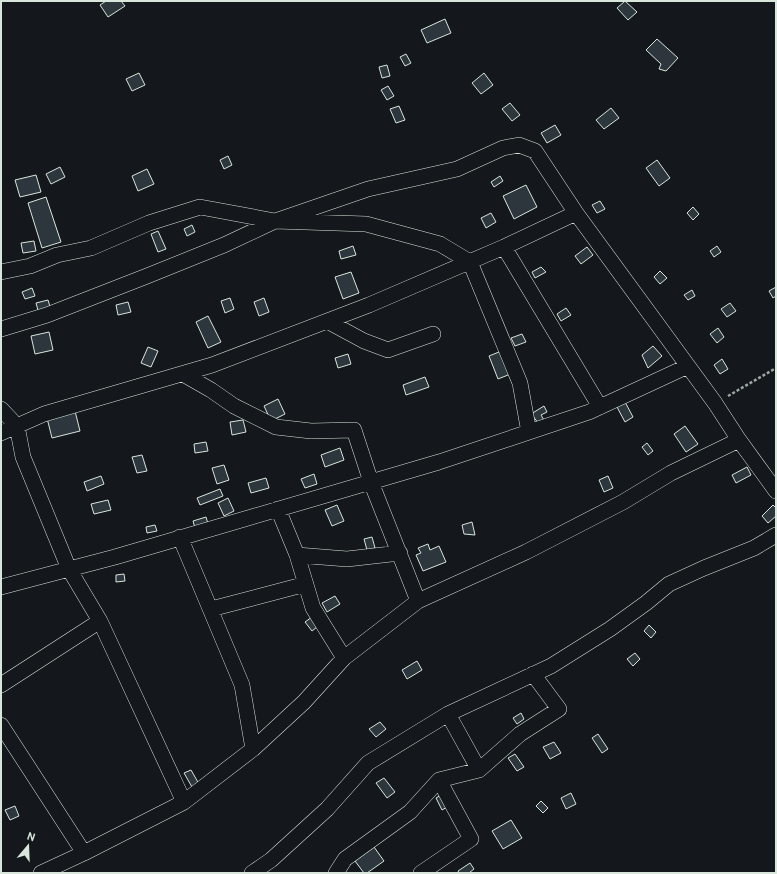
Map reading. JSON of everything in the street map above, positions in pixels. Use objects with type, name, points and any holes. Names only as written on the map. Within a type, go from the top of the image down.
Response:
[{"type":"street","points":[[1,329],[47,315],[147,276],[224,245],[275,221],[368,189],[457,169],[503,148],[519,145],[535,151],[576,213],[715,403],[739,440],[776,491]]},
{"type":"street","points":[[1,272],[30,266],[57,255],[91,248],[149,223],[200,207],[275,221],[366,224],[440,244],[470,262],[520,383],[528,427],[531,431]]},
{"type":"street","points":[[1,432],[44,414],[212,365],[369,305],[504,247],[576,213]]},
{"type":"street","points":[[504,247],[600,407]]},
{"type":"street","points":[[327,321],[364,341],[388,350],[433,334]]},
{"type":"street","points":[[1,587],[69,569],[439,462],[589,412],[688,366]]},
{"type":"street","points":[[183,374],[211,390],[234,406],[276,427],[311,431],[354,430],[371,482],[418,601]]},
{"type":"street","points":[[1,409],[17,426],[23,457],[69,569],[100,621],[184,802]]},
{"type":"street","points":[[41,873],[84,853],[184,802],[253,749],[304,702],[344,658],[418,601],[526,552],[624,502],[671,473],[739,440]]},
{"type":"street","points":[[278,509],[297,555],[313,608],[344,658]]},
{"type":"street","points":[[252,873],[271,860],[327,809],[368,763],[448,714],[551,666],[646,603],[669,584],[754,548],[776,535]]},
{"type":"street","points":[[180,537],[242,685],[253,749]]},
{"type":"street","points":[[297,555],[347,559],[400,553]]},
{"type":"street","points":[[211,609],[306,584]]},
{"type":"street","points":[[1,685],[100,621]]},
{"type":"street","points":[[336,873],[345,859],[410,812],[439,780],[479,770],[520,734],[559,709],[534,674]]},
{"type":"street","points":[[448,714],[479,770]]},
{"type":"street","points":[[1,725],[84,853]]},
{"type":"street","points":[[421,873],[471,839],[439,780]]},
{"type":"path","points":[[715,403],[776,368]]},
{"type":"building","points":[[106,1],[121,1],[125,6],[108,17],[100,5]]},
{"type":"building","points":[[625,1],[637,12],[628,20],[617,8]]},
{"type":"building","points":[[445,19],[451,33],[427,43],[421,30]]},
{"type":"building","points":[[657,39],[678,58],[666,71],[659,69],[661,64],[646,50]]},
{"type":"building","points":[[406,54],[411,63],[405,66],[400,57]]},
{"type":"building","points":[[387,65],[390,76],[382,78],[379,67]]},
{"type":"building","points":[[139,73],[145,85],[132,91],[126,79]]},
{"type":"building","points":[[484,73],[493,85],[481,94],[472,83]]},
{"type":"building","points":[[388,86],[394,96],[387,100],[381,90]]},
{"type":"building","points":[[510,103],[520,115],[512,121],[502,109]]},
{"type":"building","points":[[399,106],[405,120],[396,123],[390,109]]},
{"type":"building","points":[[611,108],[619,118],[604,129],[596,120]]},
{"type":"building","points":[[555,125],[561,135],[547,143],[541,133]]},
{"type":"building","points":[[228,156],[232,165],[224,169],[220,160]]},
{"type":"building","points":[[657,160],[670,178],[659,186],[646,168]]},
{"type":"building","points":[[60,167],[65,177],[51,184],[46,174]]},
{"type":"building","points":[[147,169],[154,184],[138,191],[132,176]]},
{"type":"building","points":[[36,175],[41,192],[20,197],[15,180]]},
{"type":"building","points":[[500,176],[503,181],[494,187],[491,182]]},
{"type":"building","points":[[526,185],[537,207],[514,219],[503,196]]},
{"type":"building","points":[[46,197],[61,242],[42,248],[28,203]]},
{"type":"building","points":[[600,201],[605,209],[597,213],[592,205]]},
{"type":"building","points":[[693,207],[699,214],[693,220],[687,213]]},
{"type":"building","points":[[491,213],[496,222],[486,228],[481,218]]},
{"type":"building","points":[[192,225],[195,232],[187,236],[184,229]]},
{"type":"building","points":[[158,231],[166,249],[158,252],[151,234]]},
{"type":"building","points":[[34,241],[36,251],[23,253],[21,243]]},
{"type":"building","points":[[353,246],[356,255],[341,259],[339,251]]},
{"type":"building","points":[[717,246],[721,252],[714,257],[710,251]]},
{"type":"building","points":[[587,247],[593,255],[581,264],[575,256]]},
{"type":"building","points":[[541,267],[546,272],[535,278],[532,272]]},
{"type":"building","points":[[660,271],[667,278],[660,284],[654,277]]},
{"type":"building","points":[[351,272],[359,293],[343,299],[335,277]]},
{"type":"building","points":[[776,287],[776,296],[773,298],[769,291]]},
{"type":"building","points":[[32,288],[35,296],[25,299],[22,292]]},
{"type":"building","points":[[692,290],[695,296],[688,300],[684,295]]},
{"type":"building","points":[[230,298],[234,309],[225,313],[221,301]]},
{"type":"building","points":[[264,298],[269,312],[259,316],[254,302]]},
{"type":"building","points":[[48,300],[51,310],[39,314],[36,303]]},
{"type":"building","points":[[128,302],[131,312],[118,315],[116,305]]},
{"type":"building","points":[[730,303],[736,311],[727,317],[721,309]]},
{"type":"building","points":[[566,308],[571,315],[561,321],[557,314]]},
{"type":"building","points":[[208,316],[221,342],[208,348],[196,322]]},
{"type":"building","points":[[718,328],[724,337],[717,343],[710,334]]},
{"type":"building","points":[[49,332],[53,350],[35,354],[31,336]]},
{"type":"building","points":[[522,334],[526,342],[515,346],[511,338]]},
{"type":"building","points":[[653,346],[662,356],[648,368],[642,355]]},
{"type":"building","points":[[148,347],[158,351],[151,367],[141,363]]},
{"type":"building","points":[[504,350],[513,373],[498,379],[489,356]]},
{"type":"building","points":[[348,354],[351,364],[338,368],[335,358]]},
{"type":"building","points":[[722,359],[728,369],[720,374],[714,365]]},
{"type":"building","points":[[425,377],[429,387],[406,395],[403,385]]},
{"type":"building","points":[[278,399],[285,414],[271,421],[264,406]]},
{"type":"building","points":[[625,402],[633,417],[625,422],[617,407]]},
{"type":"building","points":[[544,406],[547,412],[541,415],[545,422],[540,425],[531,414]]},
{"type":"building","points":[[75,411],[80,431],[52,438],[47,418]]},
{"type":"building","points":[[243,420],[246,432],[232,435],[230,422]]},
{"type":"building","points":[[685,426],[698,444],[686,452],[674,434]]},
{"type":"building","points":[[206,442],[208,451],[195,453],[194,444]]},
{"type":"building","points":[[647,443],[653,451],[648,455],[642,447]]},
{"type":"building","points":[[340,448],[344,460],[325,467],[321,455]]},
{"type":"building","points":[[142,455],[147,471],[137,473],[132,457]]},
{"type":"building","points":[[224,465],[229,480],[217,484],[212,468]]},
{"type":"building","points":[[747,467],[751,475],[736,483],[732,475]]},
{"type":"building","points":[[314,474],[317,484],[305,488],[301,479]]},
{"type":"building","points":[[101,476],[104,484],[87,491],[84,482]]},
{"type":"building","points":[[608,476],[613,488],[604,492],[599,480]]},
{"type":"building","points":[[266,478],[269,488],[251,493],[248,483]]},
{"type":"building","points":[[220,489],[223,496],[200,505],[197,498]]},
{"type":"building","points":[[228,498],[234,511],[224,516],[218,503]]},
{"type":"building","points":[[108,500],[111,510],[94,514],[91,504]]},
{"type":"building","points":[[337,505],[344,521],[332,526],[325,510]]},
{"type":"building","points":[[773,505],[776,508],[776,516],[768,523],[762,516]]},
{"type":"building","points":[[206,517],[208,524],[195,528],[193,521]]},
{"type":"building","points":[[472,522],[475,535],[464,534],[462,525]]},
{"type":"building","points":[[155,525],[157,531],[147,533],[146,527]]},
{"type":"building","points":[[372,537],[375,548],[367,550],[364,539]]},
{"type":"building","points":[[428,544],[430,550],[439,546],[446,562],[423,571],[416,555],[421,553],[418,548]]},
{"type":"building","points":[[124,574],[125,581],[116,582],[116,575]]},
{"type":"building","points":[[335,596],[340,604],[327,612],[322,603]]},
{"type":"building","points":[[312,617],[318,626],[312,631],[305,622]]},
{"type":"building","points":[[649,625],[656,632],[651,638],[644,631]]},
{"type":"building","points":[[635,653],[640,659],[633,666],[627,659]]},
{"type":"building","points":[[417,661],[422,670],[407,679],[402,670]]},
{"type":"building","points":[[521,713],[524,719],[517,724],[513,718]]},
{"type":"building","points":[[380,722],[386,729],[376,737],[369,729]]},
{"type":"building","points":[[598,734],[608,749],[602,753],[592,738]]},
{"type":"building","points":[[554,742],[561,753],[550,759],[543,747]]},
{"type":"building","points":[[515,754],[524,767],[517,771],[508,758]]},
{"type":"building","points":[[191,770],[199,784],[192,787],[184,773]]},
{"type":"building","points":[[384,778],[395,792],[387,798],[376,783]]},
{"type":"building","points":[[571,793],[576,804],[566,809],[561,798]]},
{"type":"building","points":[[441,795],[447,807],[442,810],[436,798]]},
{"type":"building","points":[[541,801],[548,808],[543,813],[536,806]]},
{"type":"building","points":[[15,806],[19,816],[10,820],[5,810]]},
{"type":"building","points":[[511,820],[522,838],[503,849],[492,831]]},
{"type":"building","points":[[374,847],[384,861],[367,873],[364,873],[355,861]]},
{"type":"building","points":[[470,863],[474,869],[469,873],[459,873],[458,871]]}]
